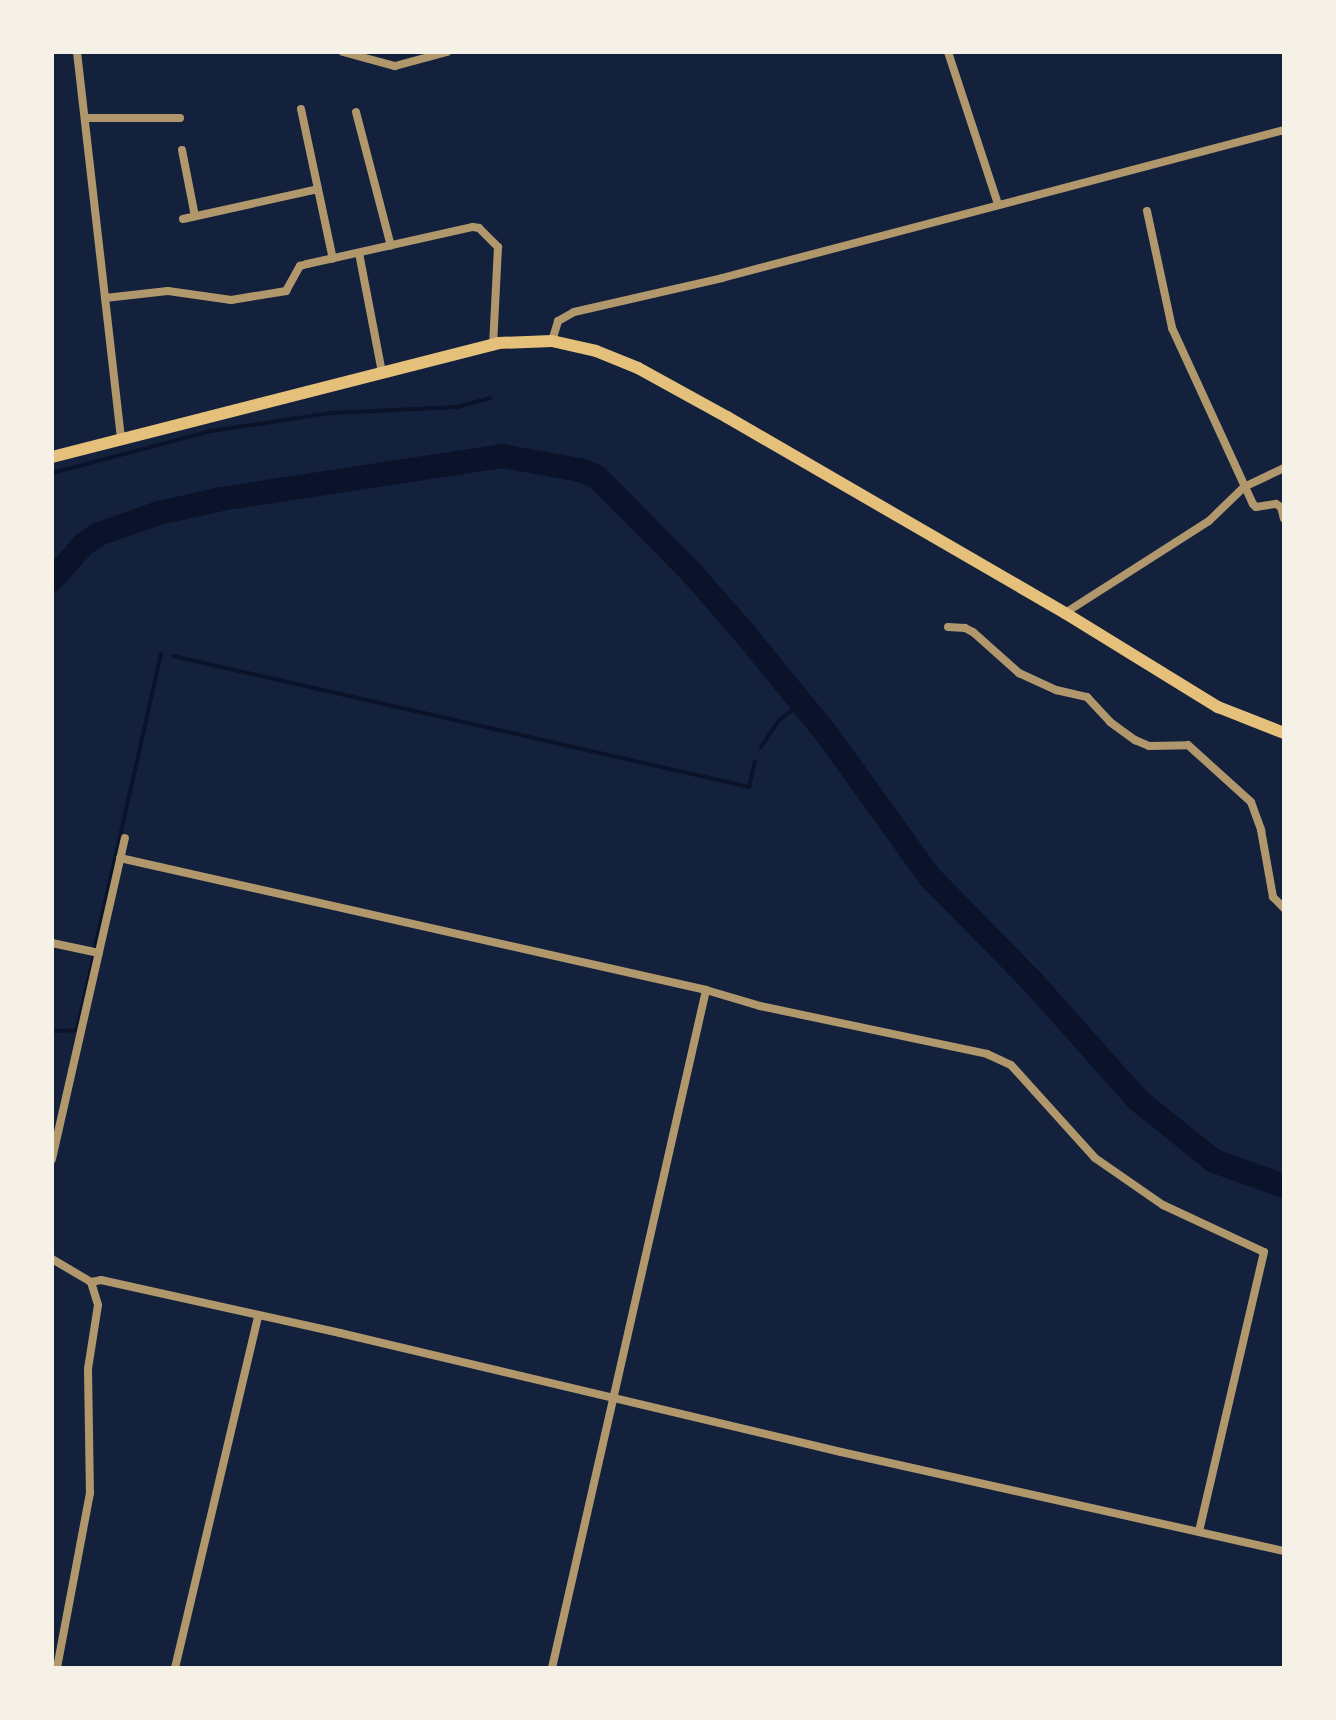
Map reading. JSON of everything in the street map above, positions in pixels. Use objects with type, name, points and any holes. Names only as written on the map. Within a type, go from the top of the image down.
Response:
[{"type":"main road","points":[[52,457],[493,345],[519,340],[552,341],[596,351],[638,368],[1065,613],[1218,707],[1284,733]]},
{"type":"street","points":[[77,52],[121,440]]},
{"type":"street","points":[[343,52],[395,66],[447,52]]},
{"type":"street","points":[[948,52],[998,204]]},
{"type":"street","points":[[301,109],[333,259]]},
{"type":"street","points":[[356,112],[391,246]]},
{"type":"street","points":[[86,118],[180,118]]},
{"type":"street","points":[[552,341],[558,321],[574,312],[722,278],[1284,130]]},
{"type":"street","points":[[182,150],[195,216]]},
{"type":"street","points":[[183,219],[318,189]]},
{"type":"street","points":[[1147,211],[1172,328],[1244,487],[1256,507],[1276,504],[1281,507],[1284,519]]},
{"type":"street","points":[[105,298],[168,291],[240,299],[286,291],[300,266],[479,228],[498,247],[499,254],[493,345]]},
{"type":"street","points":[[359,253],[382,372]]},
{"type":"street","points":[[1065,613],[1198,528],[1244,487],[1284,468]]},
{"type":"street","points":[[948,627],[973,632],[1019,673],[1056,690],[1087,697],[1110,722],[1135,740],[1149,746],[1188,745],[1251,802],[1261,830],[1273,897],[1284,908]]},
{"type":"street","points":[[52,1159],[125,838]]},
{"type":"street","points":[[120,858],[1001,1059],[1105,1165],[1202,1226],[1260,1248],[1265,1257],[1199,1532]]},
{"type":"street","points":[[52,943],[99,953]]},
{"type":"street","points":[[552,1668],[706,990]]},
{"type":"street","points":[[52,1259],[63,1262],[91,1282],[98,1305],[88,1369],[90,1493],[57,1668]]},
{"type":"street","points":[[91,1282],[101,1280],[614,1396],[841,1452],[1284,1551]]},
{"type":"street","points":[[175,1668],[258,1316]]},
{"type":"waterway","points":[[52,473],[211,431],[331,413],[457,407],[490,398]]},
{"type":"waterway","points":[[52,580],[84,544],[99,534],[159,513],[221,499],[502,456],[580,470],[597,477],[693,574],[746,635],[826,733],[930,877],[1032,981],[1138,1100],[1214,1161],[1284,1186]]},
{"type":"waterway","points":[[95,947],[161,653]]},
{"type":"waterway","points":[[173,656],[749,787],[755,762]]},
{"type":"waterway","points":[[761,747],[779,720],[802,703]]},
{"type":"waterway","points":[[52,1031],[77,1030],[93,959]]}]
